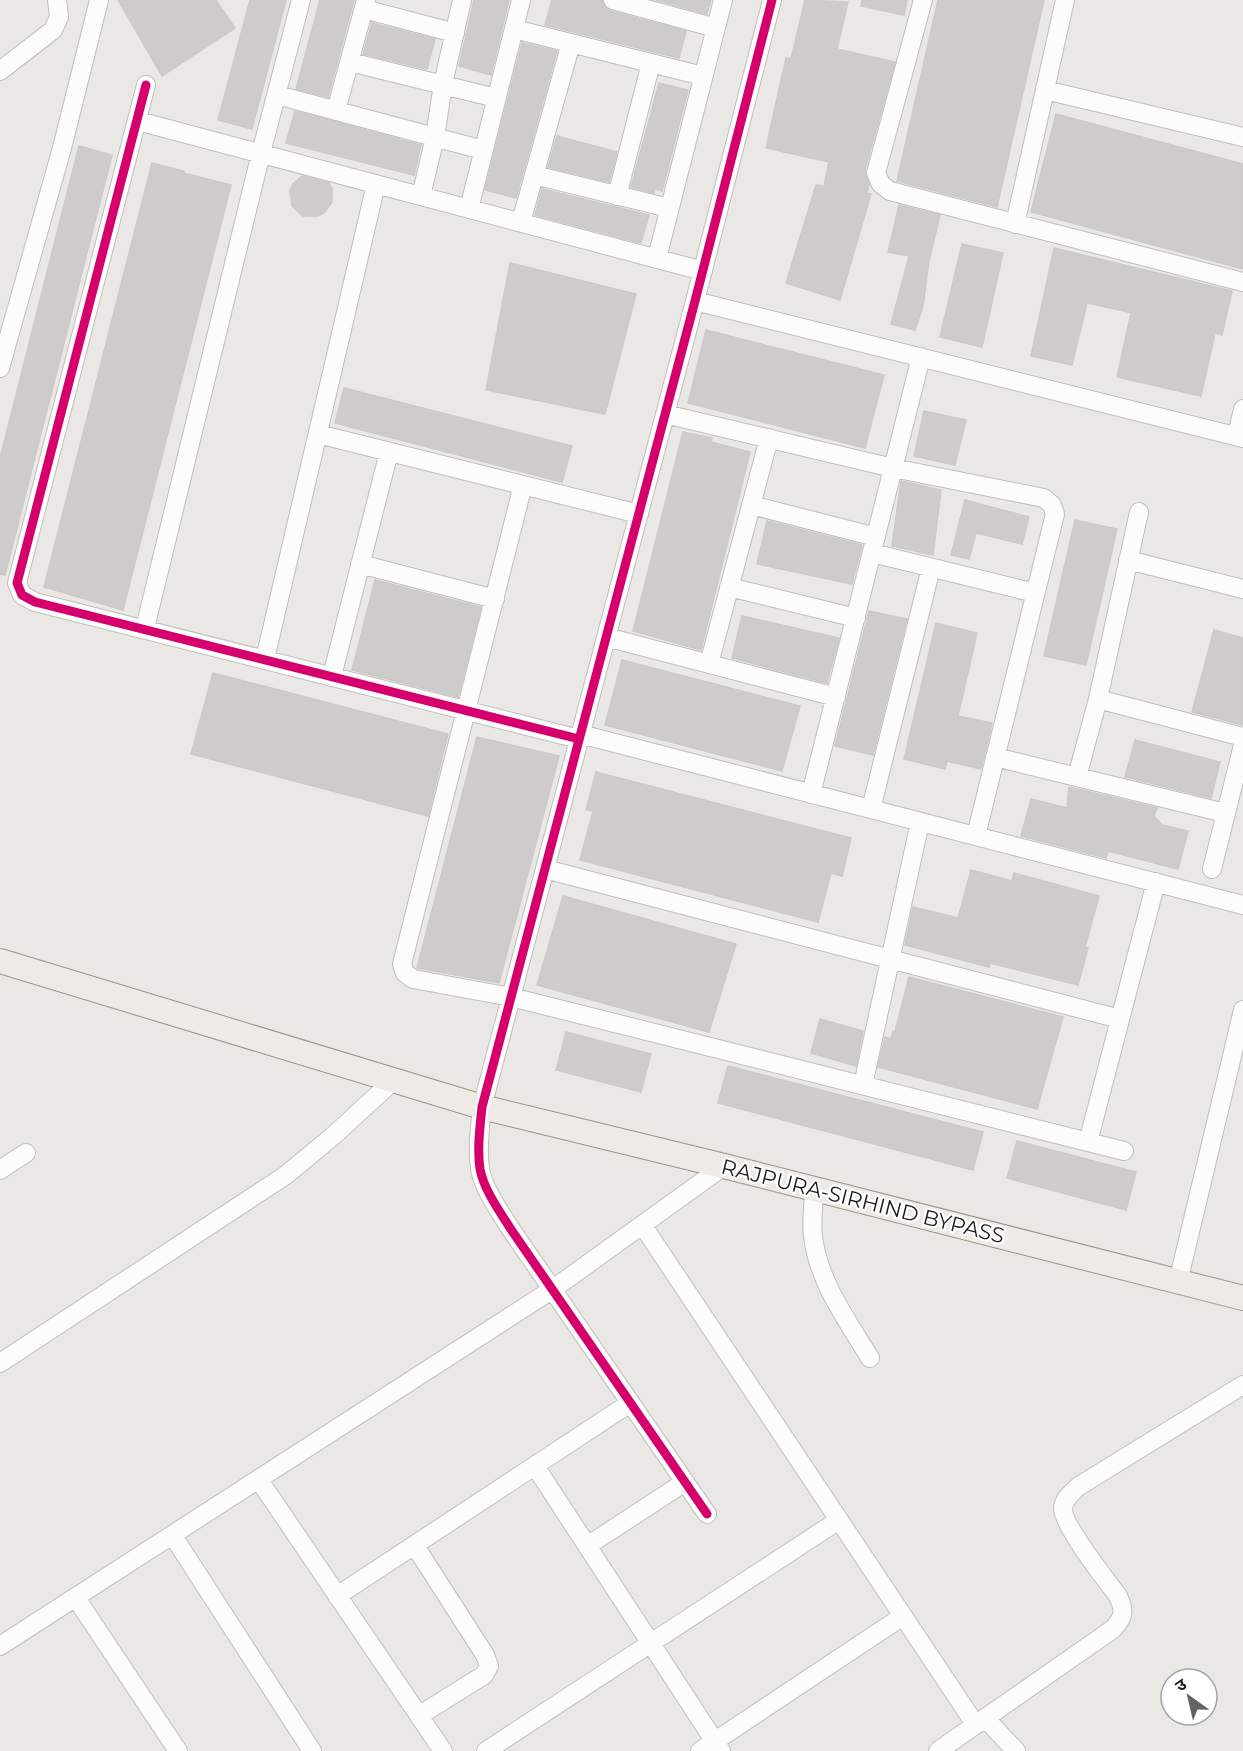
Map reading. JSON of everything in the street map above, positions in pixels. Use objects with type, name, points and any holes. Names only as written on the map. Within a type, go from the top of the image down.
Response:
[{"type":"main road","name":"RAJPURA-SIRHIND BYPASS","points":[[0,961],[482,1107],[1243,1298]]},
{"type":"street","points":[[0,71],[53,30],[58,17],[57,0]]},
{"type":"street","points":[[0,368],[62,148],[99,0]]},
{"type":"street","points":[[145,628],[261,153],[301,0]]},
{"type":"street","points":[[421,196],[462,0]]},
{"type":"street","points":[[469,208],[521,0]]},
{"type":"street","points":[[613,0],[664,7],[716,28]]},
{"type":"street","points":[[657,258],[723,0]]},
{"type":"street","points":[[707,1514],[492,1198],[480,1170],[479,1139],[482,1107],[703,271],[772,0]]},
{"type":"street","points":[[923,0],[876,173],[881,184],[890,190],[1015,224],[1243,282]]},
{"type":"street","points":[[1015,224],[1065,0]]},
{"type":"street","points":[[336,111],[365,4],[455,33]]},
{"type":"street","points":[[514,29],[703,76]]},
{"type":"street","points":[[521,222],[571,43]]},
{"type":"street","points":[[350,62],[496,98]]},
{"type":"street","points":[[617,196],[651,63]]},
{"type":"street","points":[[146,85],[17,583],[22,595],[35,602],[812,794],[1243,905]]},
{"type":"street","points":[[1045,90],[1243,137]]},
{"type":"street","points":[[277,95],[483,150]]},
{"type":"street","points":[[138,121],[703,271]]},
{"type":"street","points":[[534,176],[669,208]]},
{"type":"street","points":[[266,659],[376,184]]},
{"type":"street","points":[[695,301],[1240,437],[1243,409]]},
{"type":"street","points":[[812,794],[921,357]]},
{"type":"street","points":[[665,414],[893,468],[1044,498],[1052,505],[1055,514],[976,836]]},
{"type":"street","points":[[318,434],[639,514]]},
{"type":"street","points":[[709,664],[769,438]]},
{"type":"street","points":[[332,676],[388,452]]},
{"type":"street","points":[[523,485],[402,964],[405,974],[413,979],[511,997],[1124,1150]]},
{"type":"street","points":[[751,505],[874,545],[931,568],[1035,593]]},
{"type":"street","points":[[1077,777],[1098,699],[1139,512]]},
{"type":"street","points":[[1128,560],[1243,589]]},
{"type":"street","points":[[360,564],[495,599]]},
{"type":"street","points":[[871,809],[931,568]]},
{"type":"street","points":[[729,587],[856,618]]},
{"type":"street","points":[[606,637],[836,697]]},
{"type":"street","points":[[1098,699],[1243,737]]},
{"type":"street","points":[[1212,869],[1243,746]]},
{"type":"street","points":[[995,756],[1225,813]]},
{"type":"street","points":[[863,1085],[920,822]]},
{"type":"street","points":[[545,869],[1120,1019]]},
{"type":"street","points":[[1088,1142],[1156,882]]},
{"type":"street","points":[[1178,1282],[1243,1010]]},
{"type":"street","points":[[0,1363],[286,1175],[333,1137],[394,1080]]},
{"type":"street","points":[[0,1170],[26,1154]]},
{"type":"street","points":[[0,1646],[553,1290],[724,1166]]},
{"type":"street","points":[[814,1189],[813,1234],[817,1260],[826,1284],[870,1358]]},
{"type":"street","points":[[643,1226],[903,1616],[980,1721],[1016,1751]]},
{"type":"street","points":[[938,1751],[1113,1629],[1122,1619],[1124,1609],[1118,1596],[1068,1525],[1063,1510],[1066,1498],[1079,1486],[1243,1385]]},
{"type":"street","points":[[338,1596],[630,1403]]},
{"type":"street","points":[[535,1466],[650,1644],[712,1748],[903,1616]]},
{"type":"street","points":[[259,1480],[443,1751]]},
{"type":"street","points":[[587,1546],[685,1482]]},
{"type":"street","points":[[486,1751],[839,1520]]},
{"type":"street","points":[[173,1536],[312,1751]]},
{"type":"street","points":[[415,1546],[485,1655],[489,1666],[484,1675],[420,1715]]},
{"type":"street","points":[[76,1598],[178,1751]]},
{"type":"building","points":[[118,0],[216,0],[235,28],[162,76]]},
{"type":"building","points":[[250,0],[286,0],[252,129],[218,120]]},
{"type":"building","points":[[320,0],[354,0],[328,97],[296,89]]},
{"type":"building","points":[[474,0],[509,0],[491,75],[459,66]]},
{"type":"building","points":[[552,0],[602,0],[610,11],[686,31],[679,58],[545,25]]},
{"type":"building","points":[[656,0],[711,0],[707,14]]},
{"type":"building","points":[[805,0],[848,2],[837,49],[895,62],[865,170],[869,184],[867,193],[871,194],[840,300],[786,283],[816,185],[824,186],[829,162],[766,148],[786,58],[791,59]]},
{"type":"building","points":[[862,0],[907,0],[904,15],[861,6]]},
{"type":"building","points":[[938,0],[1044,0],[997,207],[897,181]]},
{"type":"building","points":[[372,23],[435,39],[427,69],[363,54]]},
{"type":"building","points":[[522,43],[557,51],[516,198],[485,190]]},
{"type":"building","points":[[659,83],[688,90],[662,191],[655,189],[654,193],[631,187]]},
{"type":"building","points":[[295,111],[421,145],[414,175],[286,143]]},
{"type":"building","points":[[1056,114],[1243,164],[1243,269],[1031,212]]},
{"type":"building","points":[[557,136],[617,152],[609,182],[548,167]]},
{"type":"building","points":[[79,146],[112,155],[5,575],[0,574],[0,458]]},
{"type":"building","points":[[152,163],[231,185],[123,610],[44,587]]},
{"type":"building","points":[[302,176],[329,183],[332,189],[332,202],[324,213],[318,216],[303,216],[292,206],[290,191],[293,184]]},
{"type":"building","points":[[542,189],[649,215],[641,243],[535,215]]},
{"type":"building","points":[[899,205],[940,215],[929,261],[923,306],[915,330],[891,324],[909,256],[888,252]]},
{"type":"building","points":[[962,244],[1003,253],[982,347],[940,337]]},
{"type":"building","points":[[1054,248],[1232,291],[1222,335],[1215,333],[1201,396],[1117,377],[1131,313],[1128,312],[1087,303],[1072,365],[1031,356]]},
{"type":"building","points":[[510,263],[636,294],[605,414],[486,390]]},
{"type":"building","points":[[706,330],[884,375],[865,448],[688,403]]},
{"type":"building","points":[[344,388],[572,446],[562,482],[335,423]]},
{"type":"building","points":[[924,411],[966,420],[955,465],[914,456]]},
{"type":"building","points":[[683,432],[712,438],[711,442],[750,452],[701,650],[633,631]]},
{"type":"building","points":[[901,481],[941,490],[933,555],[892,546]]},
{"type":"building","points":[[965,500],[1029,517],[1022,544],[976,533],[969,559],[951,555]]},
{"type":"building","points":[[1075,520],[1117,529],[1086,665],[1044,656]]},
{"type":"building","points":[[767,521],[862,545],[852,584],[757,564]]},
{"type":"building","points":[[375,580],[481,607],[458,697],[352,670]]},
{"type":"building","points":[[869,611],[907,619],[873,755],[835,746]]},
{"type":"building","points":[[742,616],[839,638],[827,683],[732,658]]},
{"type":"building","points":[[936,623],[977,633],[958,716],[992,723],[981,769],[947,761],[945,769],[904,759]]},
{"type":"building","points":[[1214,630],[1243,638],[1243,725],[1192,712]]},
{"type":"building","points":[[622,660],[800,706],[782,771],[605,725]]},
{"type":"building","points":[[213,673],[448,734],[428,816],[191,754]]},
{"type":"building","points":[[477,737],[559,756],[499,983],[417,968]]},
{"type":"building","points":[[1135,740],[1220,762],[1211,798],[1125,777]]},
{"type":"building","points":[[596,772],[851,838],[842,876],[831,873],[818,922],[580,860],[593,811],[586,810]]},
{"type":"building","points":[[1069,787],[1157,808],[1154,816],[1162,825],[1188,831],[1178,869],[1108,851],[1106,858],[1021,836],[1031,799],[1067,808]]},
{"type":"building","points":[[971,870],[1012,881],[1014,873],[1099,896],[1085,947],[1088,948],[1078,985],[990,963],[989,967],[905,945],[913,907],[958,918]]},
{"type":"building","points":[[563,896],[736,944],[709,1032],[537,985]]},
{"type":"building","points":[[909,977],[1063,1017],[1037,1109],[878,1067],[885,1037],[891,1039],[893,1031],[895,1032]]},
{"type":"building","points":[[820,1019],[863,1031],[856,1066],[811,1053]]},
{"type":"building","points":[[566,1032],[651,1054],[641,1092],[556,1070]]},
{"type":"building","points":[[728,1066],[983,1132],[973,1170],[718,1103]]},
{"type":"building","points":[[1017,1141],[1136,1172],[1126,1210],[1007,1178]]},
{"type":"cycle path","points":[[707,1514],[510,1228],[488,1192],[482,1177],[479,1146],[482,1107],[772,0]]},
{"type":"cycle path","points":[[146,85],[17,583],[22,595],[35,602],[579,739]]}]
